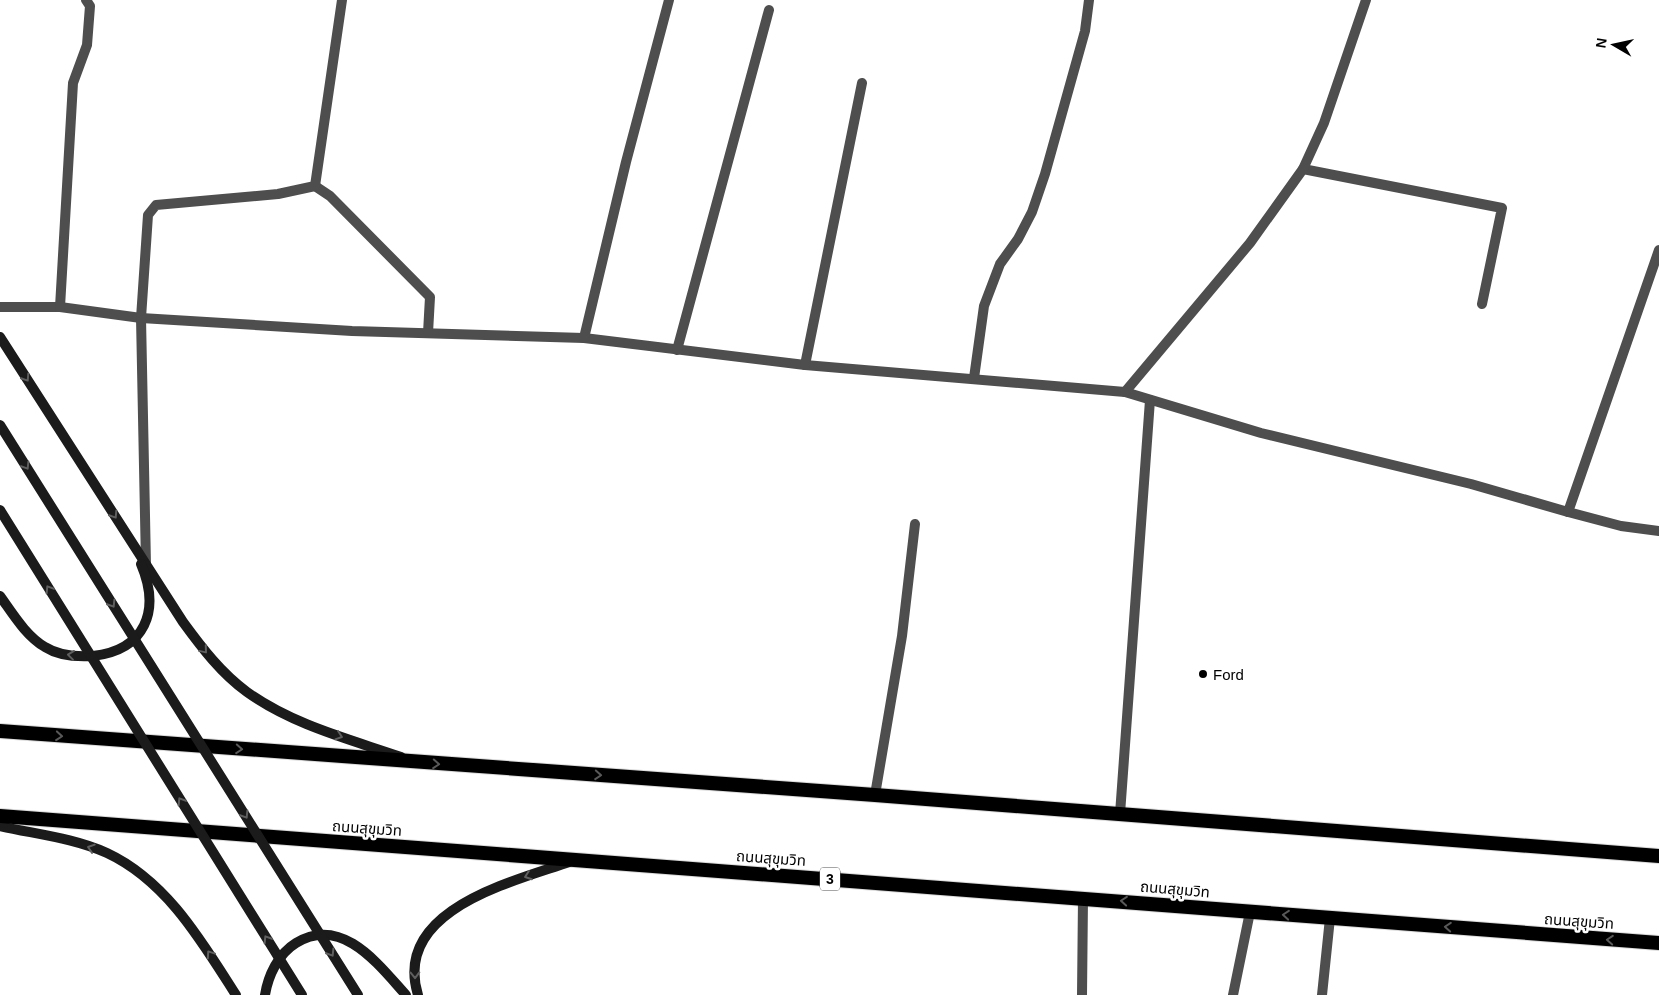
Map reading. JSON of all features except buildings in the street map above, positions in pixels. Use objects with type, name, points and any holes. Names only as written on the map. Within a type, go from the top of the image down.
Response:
[{"type":"highway","points":[[0,731],[875,795],[1659,856]]},
{"type":"highway","name":"ถนนสุขุมวิท","points":[[0,816],[1659,943]]},
{"type":"main road","points":[[0,337],[146,565],[198,643],[214,662],[247,692],[293,718],[416,762]]},
{"type":"main road","points":[[0,425],[358,995]]},
{"type":"main road","points":[[0,510],[302,995]]},
{"type":"main road","points":[[0,596],[22,626],[45,648],[73,656],[105,654],[118,650],[131,643],[140,634],[148,616],[149,595],[145,573],[132,543]]},
{"type":"main road","points":[[0,826],[78,844],[106,853],[127,864],[147,879],[168,899],[205,946],[236,995]]},
{"type":"main road","points":[[418,995],[414,970],[419,950],[428,933],[446,914],[486,891],[574,860]]},
{"type":"main road","points":[[265,995],[270,975],[288,949],[303,939],[314,935],[328,934],[340,937],[363,951],[378,963],[406,995]]},
{"type":"street","points":[[60,307],[72,83],[87,45],[90,6],[86,0]]},
{"type":"street","points":[[315,186],[342,0]]},
{"type":"street","points":[[584,338],[626,162],[669,0]]},
{"type":"street","points":[[974,378],[984,306],[1000,264],[1018,239],[1032,212],[1045,174],[1084,31],[1090,0]]},
{"type":"street","points":[[1125,392],[1250,243],[1303,169],[1324,122],[1366,0]]},
{"type":"street","points":[[677,350],[769,10]]},
{"type":"street","points":[[805,365],[862,83]]},
{"type":"street","points":[[1303,169],[1502,208],[1482,304]]},
{"type":"street","points":[[146,565],[141,318],[148,216],[156,205],[262,196],[315,186],[330,196],[430,297],[428,333]]},
{"type":"street","points":[[1568,512],[1659,250]]},
{"type":"street","points":[[0,307],[60,307],[141,318],[352,331],[584,338],[805,365],[1125,392],[1262,433],[1471,484],[1621,526],[1659,531]]},
{"type":"street","points":[[1120,814],[1150,400]]},
{"type":"street","points":[[875,795],[902,636],[914,524]]},
{"type":"street","points":[[1082,898],[1082,995]]},
{"type":"street","points":[[1233,995],[1250,912]]},
{"type":"street","points":[[1322,995],[1330,918]]},
{"type":"place","name":"Ford","points":[[1203,674]]}]
